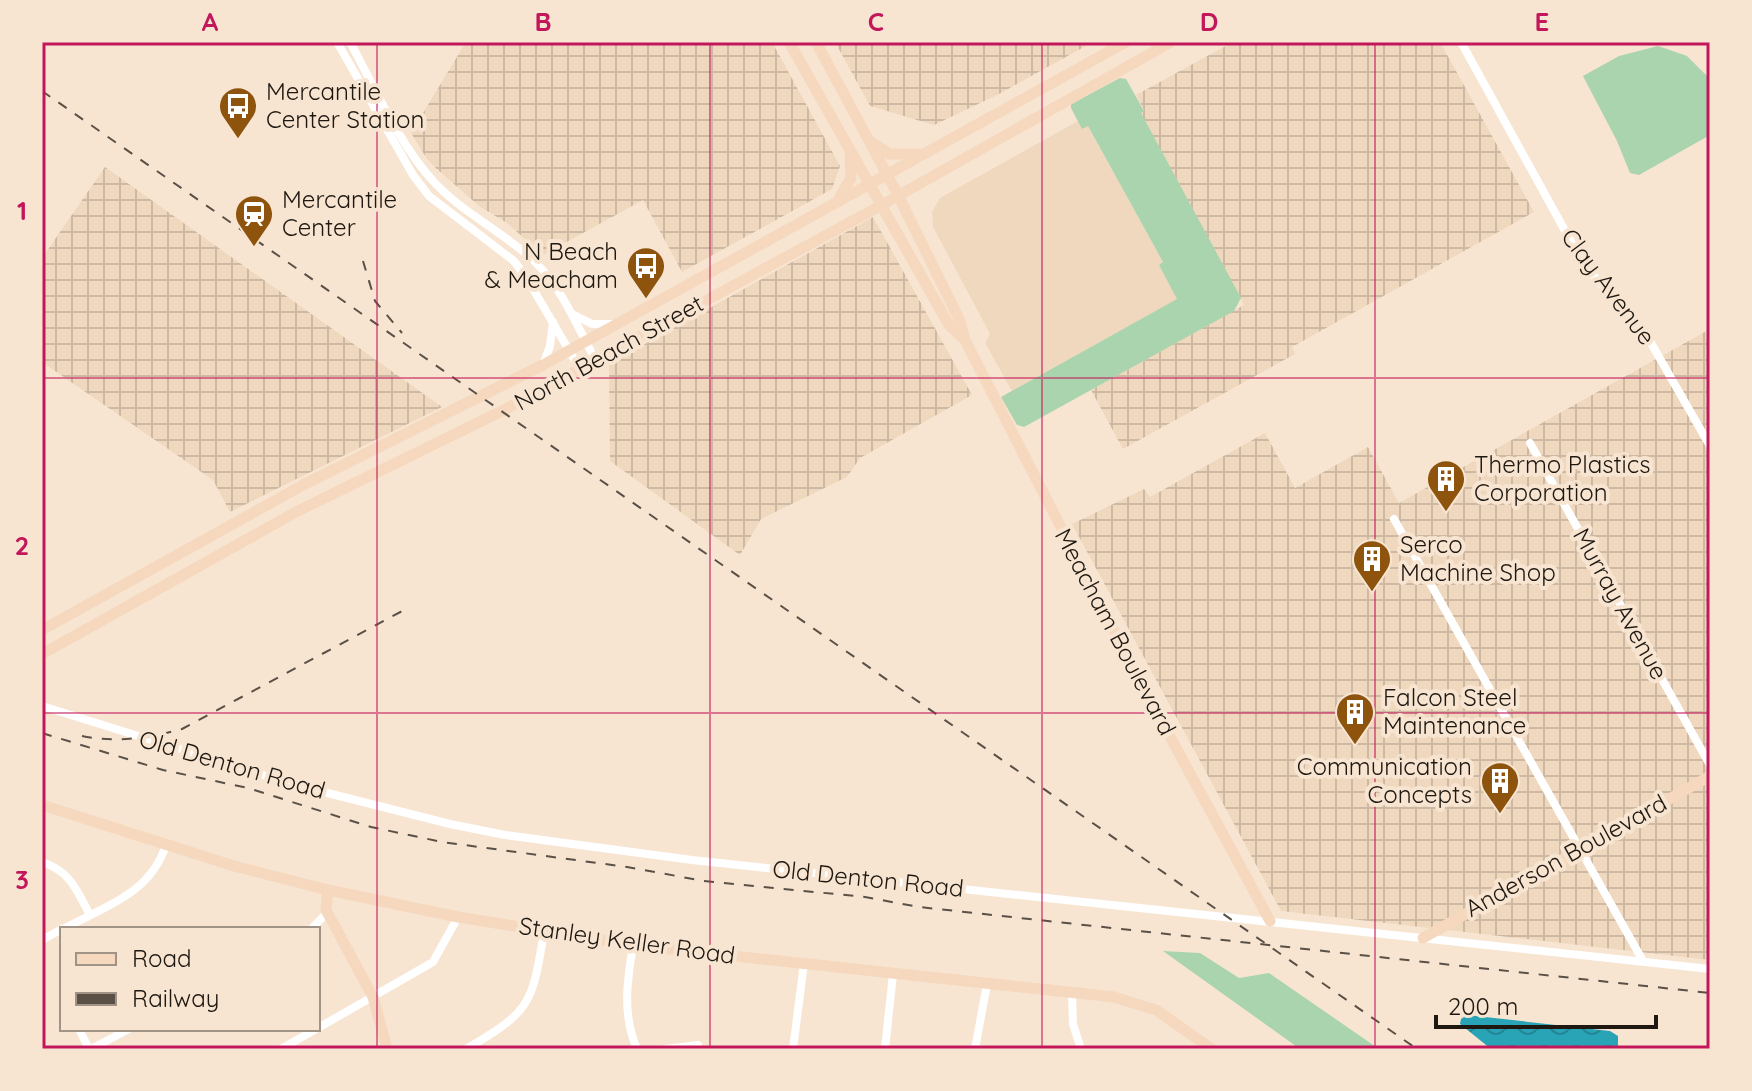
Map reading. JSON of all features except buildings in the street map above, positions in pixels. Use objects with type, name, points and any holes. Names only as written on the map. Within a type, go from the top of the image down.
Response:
[{"type":"main road","name":"Meacham Boulevard","points":[[789,42],[949,325],[965,340]]},
{"type":"main road","name":"Meacham Boulevard","points":[[816,42],[898,195],[960,321],[965,340],[1135,672],[1270,921]]},
{"type":"main road","name":"North Beach Street","points":[[42,630],[303,485],[543,365],[1126,42]]},
{"type":"main road","name":"North Beach Street","points":[[42,654],[313,503],[502,411],[596,361],[1171,42]]},
{"type":"main road","points":[[1050,84],[1061,103]]},
{"type":"main road","points":[[869,141],[890,154],[900,156],[927,151]]},
{"type":"main road","points":[[837,201],[851,178],[849,151]]},
{"type":"main road","points":[[726,263],[737,283]]},
{"type":"main road","points":[[675,291],[686,311]]},
{"type":"main road","points":[[303,485],[313,503]]},
{"type":"main road","points":[[171,558],[181,576]]},
{"type":"main road","name":"Anderson Boulevard","points":[[1423,938],[1710,776]]},
{"type":"main road","name":"Stanley Keller Road","points":[[42,805],[234,866],[328,890],[458,917],[633,945],[1114,997],[1156,1010],[1212,1049]]},
{"type":"main road","points":[[328,890],[326,910],[373,997],[387,1049]]},
{"type":"street","points":[[337,42],[413,175],[429,196],[514,261],[580,369]]},
{"type":"street","points":[[350,42],[425,172],[452,201],[501,233],[536,263],[552,282],[596,361]]},
{"type":"street","name":"Clay Avenue","points":[[1461,42],[1574,247],[1593,275],[1647,336],[1710,446]]},
{"type":"street","points":[[570,313],[592,324],[617,324]]},
{"type":"street","points":[[543,365],[550,346],[553,321]]},
{"type":"street","name":"Murray Avenue","points":[[1530,443],[1710,765]]},
{"type":"street","points":[[1394,519],[1643,961]]},
{"type":"street","name":"Old Denton Road","points":[[42,706],[292,784],[505,835],[692,860],[1710,969]]},
{"type":"street","points":[[66,927],[118,901],[151,876],[160,863],[166,845]]},
{"type":"street","points":[[42,862],[59,868],[70,880],[90,915]]},
{"type":"street","points":[[313,927],[326,910]]},
{"type":"street","points":[[320,1027],[433,962],[458,917]]},
{"type":"street","points":[[42,940],[60,930]]},
{"type":"street","points":[[466,1049],[513,1020],[527,1003],[536,979],[544,932]]},
{"type":"street","points":[[633,945],[626,1008],[637,1049]]},
{"type":"street","points":[[793,1049],[804,963]]},
{"type":"street","points":[[885,1049],[893,974]]},
{"type":"street","points":[[975,1049],[987,984]]},
{"type":"street","points":[[1072,992],[1073,1024],[1081,1049]]},
{"type":"street","points":[[80,1031],[90,1049],[125,1031]]},
{"type":"street","points":[[281,1049],[313,1031]]},
{"type":"street","points":[[665,1049],[698,1045]]},
{"type":"shaded area","points":[[466,42],[772,42],[840,166],[832,189],[682,272],[643,200],[543,255],[438,170],[427,159],[411,133]]},
{"type":"shaded area","points":[[835,42],[1093,42],[999,94],[934,125],[870,106]]},
{"type":"shaded area","points":[[1233,42],[1440,42],[1534,212],[1292,347],[1295,354],[1123,449],[1091,390],[1244,305],[1140,112],[1144,110],[1136,95]]},
{"type":"shaded area","points":[[1078,121],[1082,128],[1088,126],[1163,262],[1159,265],[1178,299],[1012,391],[985,343],[990,334],[933,227],[932,212],[940,198]]},
{"type":"shaded area","points":[[105,167],[442,407],[230,512],[213,480],[42,362],[42,258]]},
{"type":"shaded area","points":[[873,217],[972,395],[860,458],[847,477],[761,519],[740,555],[610,461],[609,364]]},
{"type":"shaded area","points":[[1710,329],[1710,960],[1281,911],[1072,524],[1144,489],[1150,497],[1265,433],[1295,488],[1368,447],[1399,503]]},
{"type":"green space","points":[[1658,46],[1687,56],[1710,79],[1710,135],[1639,175],[1630,173],[1583,76],[1619,56]]},
{"type":"green space","points":[[1120,78],[1126,79],[1144,111],[1141,113],[1241,298],[1234,311],[1024,427],[1017,425],[1001,397],[1177,299],[1159,265],[1163,262],[1088,126],[1082,129],[1071,108],[1071,104]]},
{"type":"green space","points":[[1163,951],[1200,953],[1239,978],[1269,973],[1379,1049],[1300,1049]]},
{"type":"water","points":[[1467,1015],[1610,1031],[1618,1036],[1618,1049],[1491,1049],[1460,1024]]},
{"type":"railway","points":[[42,91],[1417,1049]]},
{"type":"railway","points":[[363,261],[375,301],[402,333]]},
{"type":"railway","points":[[82,736],[132,738],[182,729],[406,609]]},
{"type":"railway","points":[[42,733],[163,770],[248,788],[371,827],[442,842],[627,867],[704,881],[865,897],[919,907],[1710,993]]},
{"type":"place","name":"Mercantile Center Station","points":[[238,140]]},
{"type":"place","name":"Mercantile Center","points":[[254,248]]},
{"type":"place","name":"N Beach & Meacham","points":[[646,300]]},
{"type":"place","name":"Thermo Plastics Corporation","points":[[1446,513]]},
{"type":"place","name":"Serco Machine Shop","points":[[1372,593]]},
{"type":"place","name":"Falcon Steel Maintenance","points":[[1355,746]]},
{"type":"place","name":"Communication Concepts","points":[[1500,815]]}]
